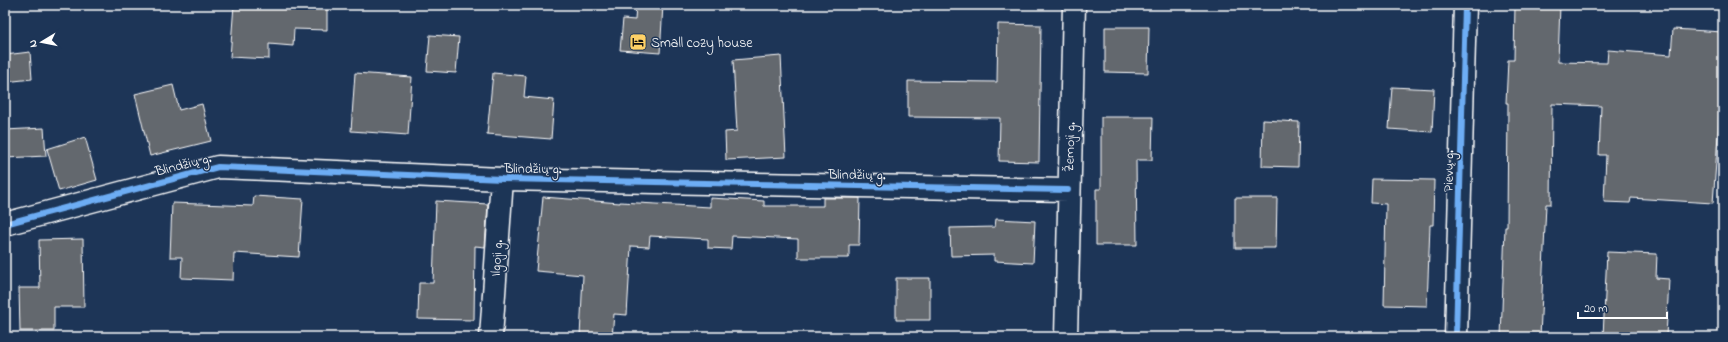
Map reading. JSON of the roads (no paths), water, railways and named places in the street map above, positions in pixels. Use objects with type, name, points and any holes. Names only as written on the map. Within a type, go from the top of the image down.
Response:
[{"type":"street","name":"Žemoji g.","points":[[1066,337],[1068,190],[1074,5]]},
{"type":"street","name":"Pievų g.","points":[[1456,337],[1465,5]]},
{"type":"street","name":"Blindžių g.","points":[[5,224],[218,167],[502,179],[1068,190]]},
{"type":"street","name":"Ilgoji g.","points":[[491,337],[502,179]]},
{"type":"place","name":"Small cozy house","points":[[638,42]]}]
